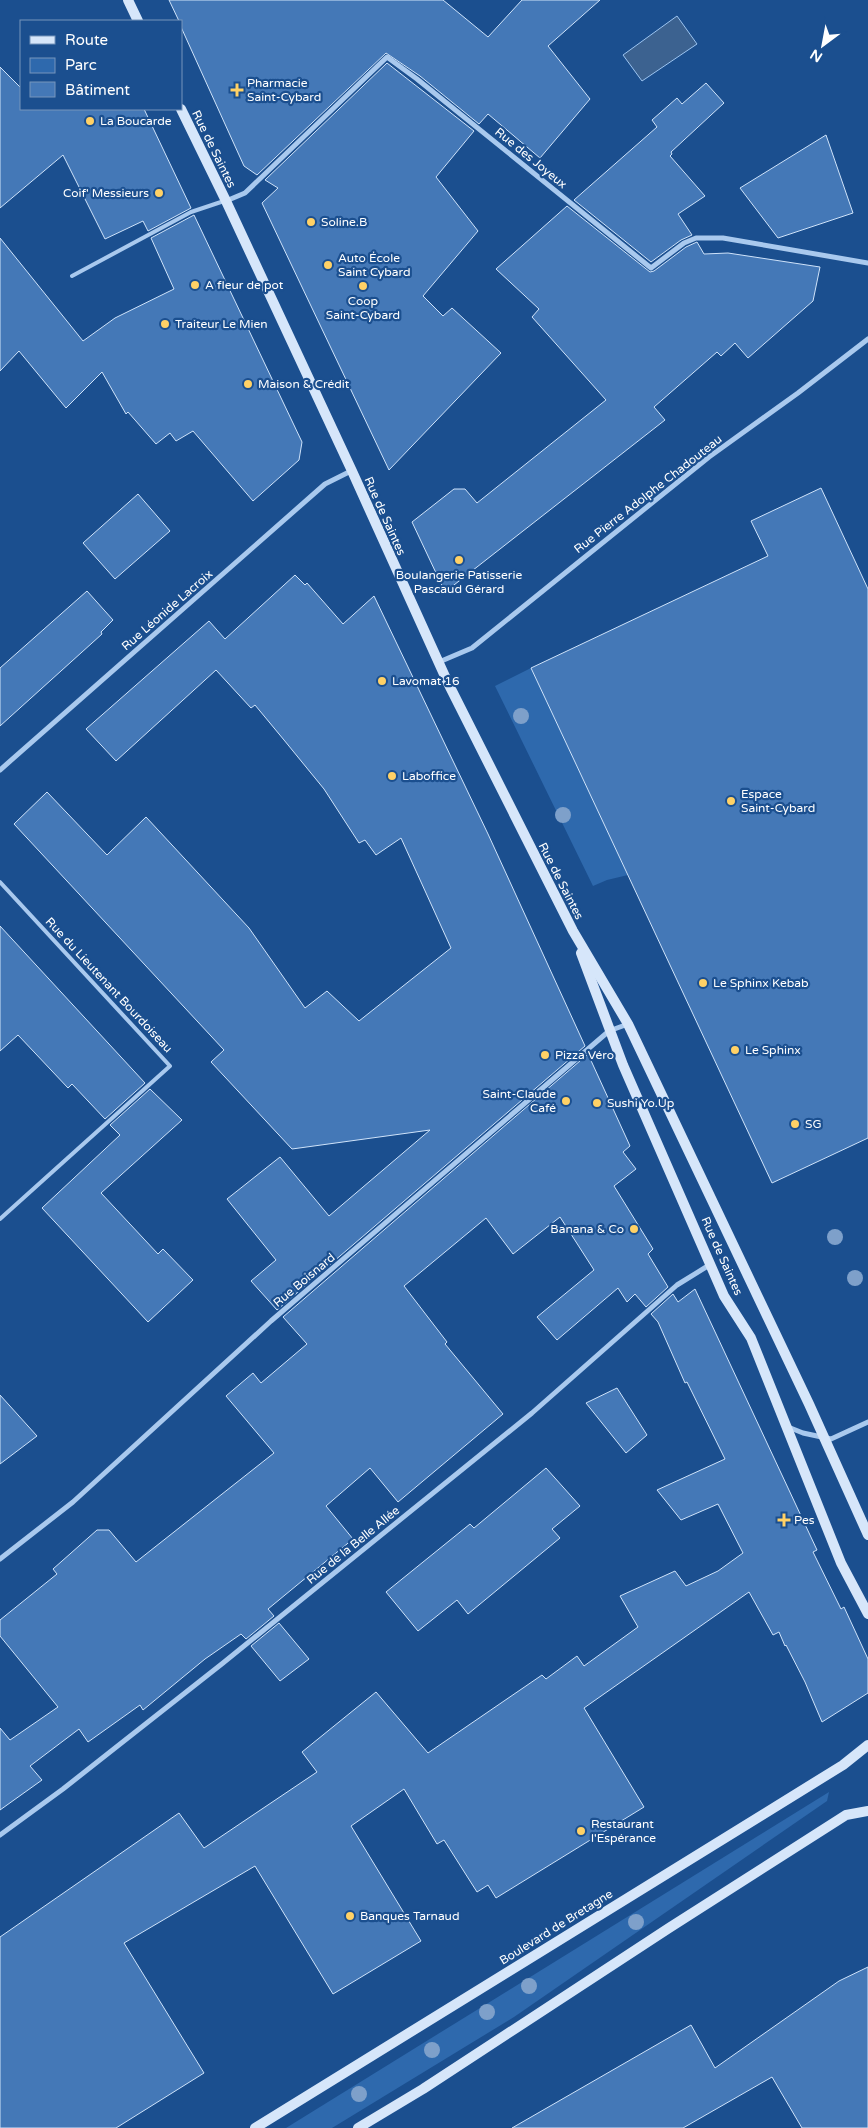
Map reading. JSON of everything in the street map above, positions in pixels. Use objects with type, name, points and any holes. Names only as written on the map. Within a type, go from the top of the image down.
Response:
[{"type":"main road","points":[[128,0],[138,20]]},
{"type":"main road","name":"Rue de Saintes","points":[[181,110],[352,470],[438,662],[572,931],[628,1024],[868,1535]]},
{"type":"main road","name":"Rue de Saintes","points":[[572,931],[609,1032],[724,1296],[751,1338],[841,1563],[868,1614]]},
{"type":"main road","name":"Boulevard de Bretagne","points":[[255,2128],[843,1766],[868,1746]]},
{"type":"main road","points":[[358,2128],[423,2089],[669,1928],[846,1816],[868,1811]]},
{"type":"street","name":"Rue des Joyeux","points":[[226,201],[245,193],[387,58],[417,79],[651,268],[684,243],[696,238],[723,238],[868,264]]},
{"type":"street","name":"Rue Pierre Adolphe Chadouteau","points":[[438,662],[472,648],[709,457],[798,393],[868,339]]},
{"type":"street","name":"Rue Léonide Lacroix","points":[[0,770],[325,484],[352,470]]},
{"type":"street","name":"Rue Boisnard","points":[[0,1559],[72,1502],[271,1321],[609,1032],[628,1024]]},
{"type":"street","name":"Rue de la Belle Allée","points":[[0,1835],[64,1789],[532,1413],[677,1285],[711,1264]]},
{"type":"street","points":[[786,1426],[803,1433],[831,1439],[868,1422]]},
{"type":"lane","points":[[72,276],[191,212],[226,201]]},
{"type":"lane","name":"Rue du Lieutenant Bourdoiseau","points":[[0,882],[170,1066],[0,1219]]},
{"type":"green space","points":[[531,668],[628,875],[607,880],[593,886],[495,686]]},
{"type":"green space","points":[[829,1792],[827,1801],[514,2017],[332,2128],[286,2128]]},
{"type":"shaded area","points":[[677,16],[697,44],[642,81],[623,55]]},
{"type":"building","points":[[169,0],[443,0],[488,37],[522,0],[600,0],[548,46],[590,99],[540,158],[488,114],[479,124],[420,76],[386,53],[257,175],[244,166],[182,29],[182,20],[179,20]]},
{"type":"building","points":[[387,63],[474,131],[436,177],[478,231],[423,296],[443,316],[452,308],[501,353],[389,470],[262,203],[278,188],[265,180]]},
{"type":"building","points":[[0,67],[20,87],[20,110],[144,110],[191,208],[148,231],[143,221],[105,239],[63,155],[0,208]]},
{"type":"building","points":[[706,83],[724,103],[671,152],[670,156],[705,196],[678,214],[692,235],[681,240],[651,262],[574,200],[657,127],[652,120],[677,98],[682,104]]},
{"type":"building","points":[[826,135],[853,213],[778,238],[740,188]]},
{"type":"building","points":[[567,206],[650,272],[686,247],[697,242],[704,254],[728,253],[820,267],[813,301],[748,358],[735,343],[721,356],[717,352],[654,407],[665,420],[445,592],[412,522],[454,489],[465,489],[477,503],[606,400],[532,317],[539,309],[496,269]]},
{"type":"building","points":[[194,215],[302,442],[299,460],[253,501],[193,431],[176,441],[170,433],[156,444],[128,412],[126,414],[102,372],[66,408],[19,351],[0,371],[0,238],[83,341],[115,318],[174,289],[151,238]]},
{"type":"building","name":"Espace Saint-Cybard","points":[[821,488],[868,589],[868,1138],[772,1183],[531,668],[768,556],[751,521]]},
{"type":"building","points":[[138,494],[170,531],[115,579],[83,543]]},
{"type":"building","points":[[295,575],[305,585],[307,583],[343,624],[374,596],[488,834],[585,1046],[277,1310],[251,1281],[276,1260],[227,1199],[280,1157],[329,1216],[430,1130],[292,1149],[211,1062],[224,1050],[14,824],[47,792],[107,855],[146,817],[249,928],[305,1008],[327,991],[359,1021],[451,948],[401,838],[376,855],[365,840],[359,843],[324,789],[284,740],[255,705],[251,708],[216,670],[116,761],[86,729],[209,621],[225,639]]},
{"type":"building","points":[[87,591],[113,620],[101,632],[102,634],[0,726],[0,668]]},
{"type":"building","points":[[0,926],[145,1083],[105,1119],[72,1084],[68,1088],[18,1035],[0,1051]]},
{"type":"building","points":[[588,1054],[630,1146],[623,1152],[636,1169],[614,1186],[653,1249],[648,1254],[668,1287],[646,1307],[635,1294],[627,1302],[618,1288],[557,1340],[537,1317],[594,1270],[560,1217],[513,1254],[486,1218],[404,1286],[447,1342],[445,1344],[503,1414],[398,1502],[370,1468],[326,1506],[353,1539],[268,1609],[274,1616],[246,1639],[241,1634],[205,1659],[143,1710],[140,1705],[88,1742],[79,1729],[30,1766],[42,1780],[0,1810],[0,1728],[10,1740],[58,1707],[0,1636],[0,1620],[57,1574],[53,1569],[97,1530],[109,1530],[136,1562],[274,1453],[226,1396],[253,1373],[261,1383],[307,1344],[283,1317]]},
{"type":"building","points":[[150,1089],[182,1120],[101,1193],[158,1254],[163,1249],[193,1280],[148,1322],[42,1208],[120,1135],[110,1125]]},
{"type":"building","points":[[695,1289],[817,1550],[813,1552],[841,1609],[844,1607],[868,1659],[868,1693],[822,1722],[805,1682],[779,1632],[773,1635],[749,1592],[584,1708],[644,1807],[496,1898],[488,1885],[477,1892],[444,1840],[437,1844],[404,1789],[351,1826],[421,1941],[333,1994],[255,1866],[124,1943],[204,2073],[116,2128],[0,2128],[0,1937],[179,1813],[204,1848],[317,1772],[302,1752],[376,1692],[428,1753],[542,1675],[546,1679],[577,1656],[584,1666],[638,1627],[620,1596],[675,1571],[686,1586],[718,1571],[743,1553],[718,1504],[681,1520],[657,1490],[725,1459],[687,1382],[685,1383],[658,1322],[651,1314],[673,1294],[678,1302]]},
{"type":"building","points":[[617,1388],[647,1435],[626,1453],[586,1403]]},
{"type":"building","points":[[0,1395],[37,1436],[0,1464]]},
{"type":"building","points":[[546,1468],[580,1506],[552,1529],[560,1538],[468,1614],[457,1600],[418,1631],[386,1592],[470,1524],[474,1528]]},
{"type":"building","points":[[279,1623],[309,1659],[280,1681],[251,1646]]},
{"type":"building","points":[[868,1967],[868,2128],[802,2128],[772,2077],[683,2128],[512,2128],[691,2025],[715,2068],[839,1981]]},
{"type":"place","name":"Pharmacie Saint-Cybard","points":[[237,90]]},
{"type":"place","name":"La Boucarde","points":[[90,121]]},
{"type":"place","name":"Coif' Messieurs","points":[[159,193]]},
{"type":"place","name":"Soline.B","points":[[311,222]]},
{"type":"place","name":"Auto École Saint Cybard","points":[[328,265]]},
{"type":"place","name":"A fleur de pot","points":[[195,285]]},
{"type":"place","name":"Coop Saint-Cybard","points":[[363,286]]},
{"type":"place","name":"Traiteur Le Mien","points":[[165,324]]},
{"type":"place","name":"Maison & Crédit","points":[[248,384]]},
{"type":"place","name":"Boulangerie Patisserie Pascaud Gérard","points":[[459,560]]},
{"type":"place","name":"Lavomat 16","points":[[382,681]]},
{"type":"place","name":"Laboffice","points":[[392,776]]},
{"type":"place","name":"Espace Saint-Cybard","points":[[731,801]]},
{"type":"place","name":"Le Sphinx Kebab","points":[[703,983]]},
{"type":"place","name":"Le Sphinx","points":[[735,1050]]},
{"type":"place","name":"Pizza Véro","points":[[545,1055]]},
{"type":"place","name":"Saint-Claude Café","points":[[566,1101]]},
{"type":"place","name":"Sushi Yo.Up","points":[[597,1103]]},
{"type":"place","name":"SG","points":[[795,1124]]},
{"type":"place","name":"Banana & Co","points":[[634,1229]]},
{"type":"place","name":"Pes","points":[[784,1520]]},
{"type":"place","name":"Restaurant l'Espérance","points":[[581,1831]]},
{"type":"place","name":"Banques Tarnaud","points":[[350,1916]]}]
